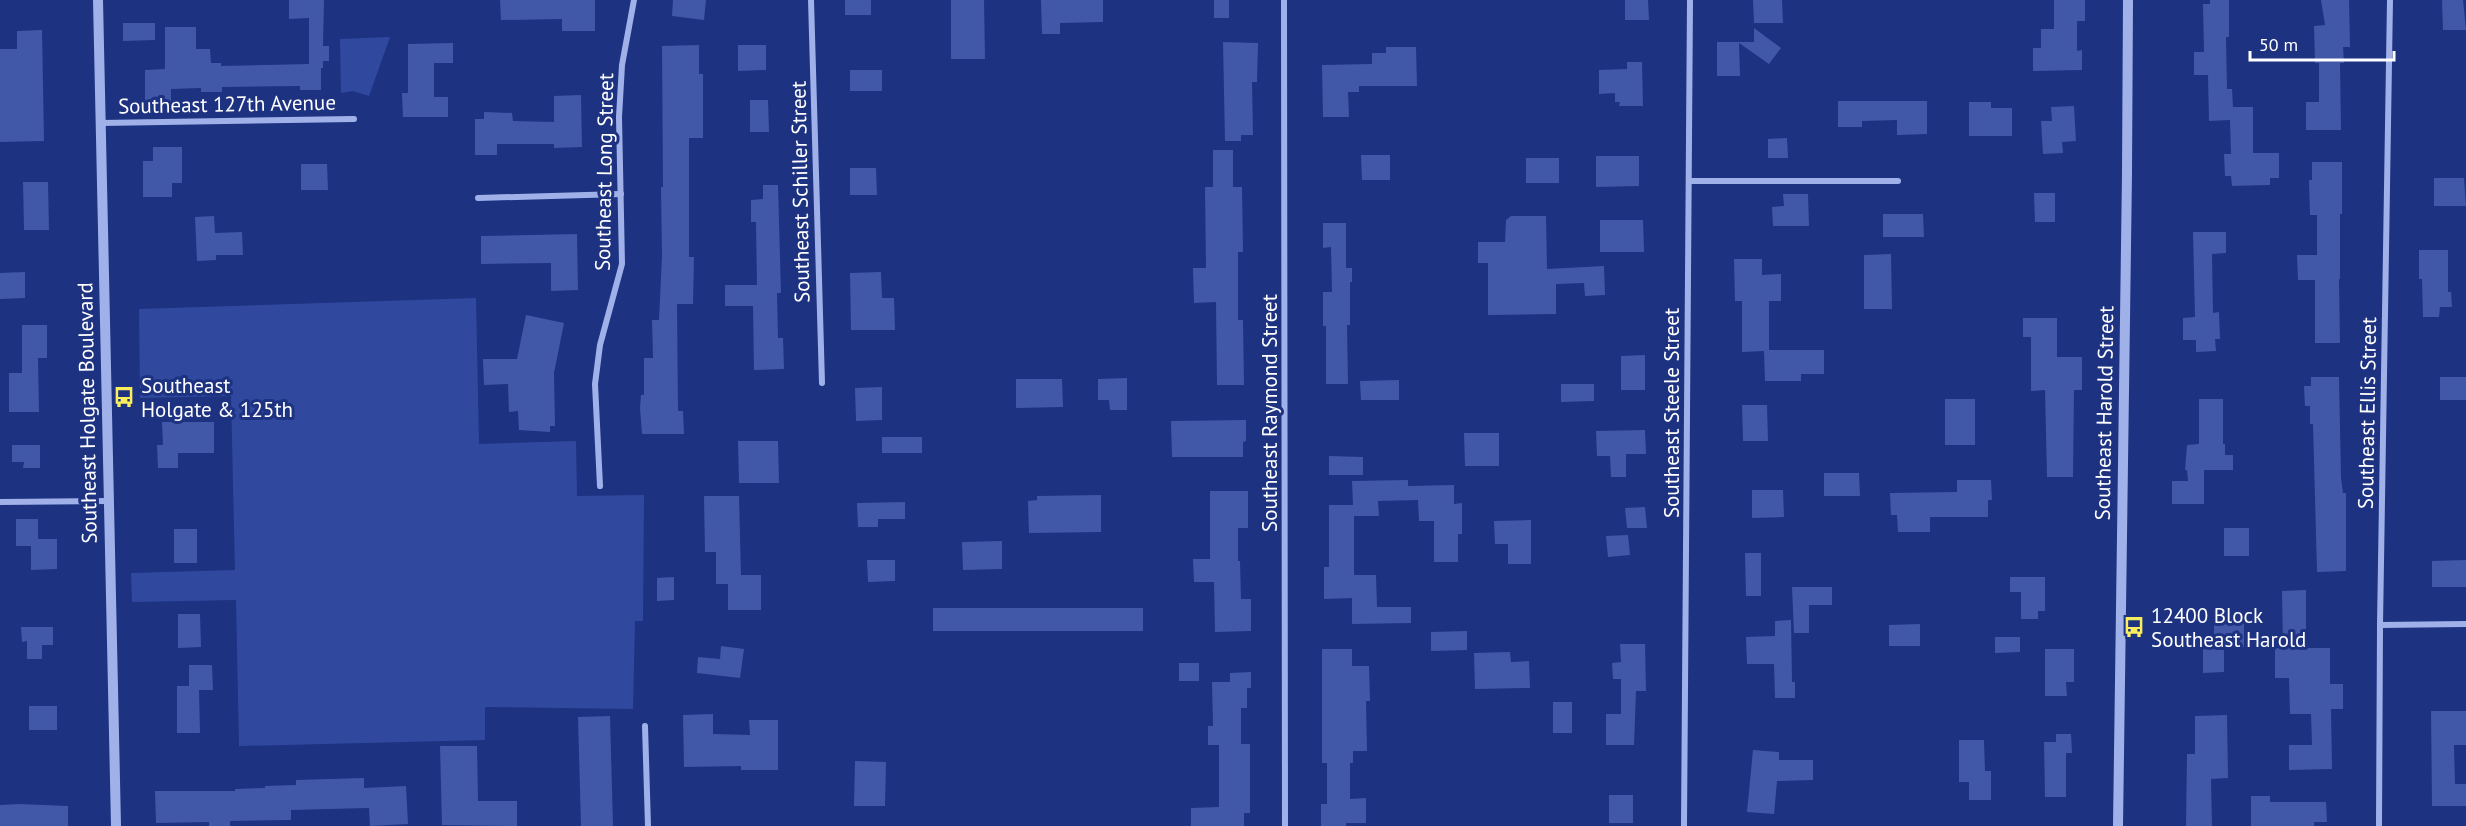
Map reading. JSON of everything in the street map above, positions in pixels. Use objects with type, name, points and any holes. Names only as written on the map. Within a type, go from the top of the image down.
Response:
[{"type":"street","name":"Southeast Holgate Boulevard","points":[[98,0],[116,826]]},
{"type":"street","name":"Southeast Long Street","points":[[600,486],[595,384],[600,345],[622,264],[619,117],[622,65],[634,0]]},
{"type":"street","name":"Southeast Schiller Street","points":[[811,0],[822,383]]},
{"type":"street","name":"Southeast Raymond Street","points":[[1284,0],[1285,826]]},
{"type":"street","name":"Southeast Steele Street","points":[[1684,826],[1690,0]]},
{"type":"street","name":"Southeast Harold Street","points":[[2118,826],[2128,163],[2128,0]]},
{"type":"street","name":"Southeast Ellis Street","points":[[2379,826],[2390,0]]},
{"type":"street","name":"Southeast 127th Avenue","points":[[101,123],[354,119]]},
{"type":"street","points":[[1689,181],[1898,181]]},
{"type":"street","points":[[478,198],[621,194]]},
{"type":"street","points":[[0,502],[108,501]]},
{"type":"street","points":[[2380,625],[2466,624]]},
{"type":"street","points":[[645,726],[648,826]]},
{"type":"shaded area","points":[[390,37],[369,96],[353,91],[341,93],[340,39]]},
{"type":"shaded area","points":[[476,298],[479,444],[576,441],[577,496],[644,495],[643,621],[635,621],[633,709],[485,707],[485,740],[239,746],[236,600],[132,602],[131,573],[235,570],[231,396],[140,398],[139,309]]},
{"type":"building","points":[[289,0],[324,0],[323,46],[329,46],[329,61],[323,61],[323,68],[321,68],[321,90],[300,90],[300,86],[222,87],[222,92],[201,92],[201,88],[171,89],[171,101],[145,101],[145,70],[165,69],[165,27],[196,27],[196,49],[210,49],[211,63],[221,63],[221,66],[309,64],[309,18],[289,19]]},
{"type":"building","points":[[500,0],[595,0],[595,31],[562,31],[562,19],[501,20]]},
{"type":"building","points":[[673,0],[706,0],[704,20],[672,16]]},
{"type":"building","points":[[845,0],[871,0],[871,15],[845,15]]},
{"type":"building","points":[[951,0],[984,0],[985,59],[951,59]]},
{"type":"building","points":[[1041,0],[1103,0],[1103,22],[1060,23],[1060,34],[1042,34]]},
{"type":"building","points":[[1214,0],[1229,0],[1229,18],[1214,18]]},
{"type":"building","points":[[1625,0],[1648,0],[1649,20],[1625,20]]},
{"type":"building","points":[[1753,0],[1782,0],[1783,23],[1754,23]]},
{"type":"building","points":[[2054,0],[2085,0],[2085,21],[2077,21],[2077,51],[2082,50],[2082,70],[2033,71],[2033,48],[2041,48],[2041,29],[2054,29]]},
{"type":"building","points":[[2210,0],[2229,0],[2229,37],[2226,37],[2227,89],[2232,89],[2233,107],[2253,107],[2253,153],[2279,153],[2279,178],[2270,178],[2270,185],[2232,186],[2231,176],[2225,176],[2224,154],[2231,154],[2230,120],[2209,121],[2208,75],[2194,75],[2194,52],[2204,52],[2203,4],[2210,4]]},
{"type":"building","points":[[2321,0],[2349,0],[2350,47],[2343,47],[2344,63],[2340,63],[2341,130],[2306,130],[2306,102],[2319,102],[2319,63],[2315,63],[2314,26],[2325,25]]},
{"type":"building","points":[[2442,0],[2463,0],[2466,30],[2443,30]]},
{"type":"building","points":[[123,23],[155,23],[155,40],[123,41]]},
{"type":"building","points":[[1754,28],[1781,48],[1769,64],[1739,43],[1740,76],[1717,76],[1717,42],[1754,42]]},
{"type":"building","points":[[42,30],[44,141],[0,142],[0,49],[17,49],[17,31]]},
{"type":"building","points":[[1223,42],[1258,43],[1257,82],[1252,82],[1253,135],[1241,135],[1241,141],[1225,141]]},
{"type":"building","points":[[453,43],[453,63],[434,63],[434,97],[448,97],[448,117],[403,117],[402,93],[408,93],[408,44]]},
{"type":"building","points":[[699,45],[699,74],[703,74],[703,138],[689,138],[689,257],[694,257],[693,304],[677,304],[678,411],[683,411],[684,434],[642,434],[640,408],[641,395],[644,395],[644,358],[653,358],[652,320],[659,320],[662,256],[661,187],[663,187],[662,46]]},
{"type":"building","points":[[738,45],[766,45],[766,70],[738,71]]},
{"type":"building","points":[[1386,47],[1416,47],[1417,86],[1359,86],[1359,92],[1348,92],[1349,117],[1323,117],[1322,65],[1372,64],[1372,53],[1386,53]]},
{"type":"building","points":[[1627,62],[1642,62],[1643,106],[1619,106],[1620,102],[1615,102],[1615,93],[1599,94],[1599,70],[1627,69]]},
{"type":"building","points":[[850,70],[882,70],[882,91],[850,91]]},
{"type":"building","points":[[581,95],[582,147],[554,148],[554,144],[497,144],[497,155],[475,155],[475,119],[484,119],[484,112],[512,113],[513,121],[554,122],[554,96]]},
{"type":"building","points":[[750,100],[768,100],[769,132],[750,132]]},
{"type":"building","points":[[1838,101],[1927,101],[1927,134],[1897,135],[1897,120],[1862,121],[1862,127],[1838,127]]},
{"type":"building","points":[[1969,102],[1991,102],[1991,108],[2012,108],[2012,136],[1969,136]]},
{"type":"building","points":[[2074,106],[2076,141],[2062,142],[2063,153],[2043,154],[2041,121],[2052,121],[2051,107]]},
{"type":"building","points":[[1787,138],[1788,158],[1768,158],[1768,139]]},
{"type":"building","points":[[153,147],[182,147],[182,183],[172,183],[172,197],[143,197],[143,161],[153,161]]},
{"type":"building","points":[[1213,150],[1233,150],[1233,187],[1242,187],[1243,252],[1238,252],[1238,320],[1243,320],[1244,385],[1217,385],[1216,302],[1194,303],[1193,268],[1206,268],[1205,187],[1213,187]]},
{"type":"building","points":[[1361,155],[1390,155],[1390,180],[1362,180]]},
{"type":"building","points":[[1596,156],[1639,156],[1639,186],[1596,187]]},
{"type":"building","points":[[1526,158],[1559,158],[1559,183],[1526,183]]},
{"type":"building","points":[[2312,162],[2342,162],[2340,343],[2315,343],[2315,280],[2298,280],[2297,255],[2317,255],[2317,215],[2310,215],[2309,180],[2312,180]]},
{"type":"building","points":[[301,164],[327,164],[328,190],[301,190]]},
{"type":"building","points":[[850,168],[876,168],[877,195],[850,195]]},
{"type":"building","points":[[2434,178],[2464,178],[2466,206],[2434,206]]},
{"type":"building","points":[[23,182],[48,182],[49,230],[24,230]]},
{"type":"building","points":[[763,185],[778,185],[781,293],[777,293],[778,338],[783,338],[784,369],[754,370],[753,306],[725,306],[725,285],[757,285],[756,222],[751,222],[751,200],[763,199]]},
{"type":"building","points":[[2034,193],[2055,193],[2055,222],[2035,222]]},
{"type":"building","points":[[1783,194],[1808,194],[1809,226],[1773,226],[1772,207],[1784,206]]},
{"type":"building","points":[[1883,214],[1923,214],[1924,237],[1883,237]]},
{"type":"building","points":[[214,216],[215,233],[242,232],[243,255],[216,255],[216,260],[197,261],[195,217]]},
{"type":"building","points":[[1511,216],[1546,216],[1547,269],[1604,266],[1605,295],[1585,296],[1584,283],[1556,284],[1556,314],[1488,315],[1488,263],[1478,263],[1478,242],[1505,242],[1506,220]]},
{"type":"building","points":[[1600,220],[1643,220],[1644,252],[1600,252]]},
{"type":"building","points":[[1323,223],[1346,223],[1346,268],[1352,268],[1350,325],[1347,325],[1348,384],[1326,384],[1326,326],[1323,326],[1323,292],[1332,292],[1331,247],[1323,248]]},
{"type":"building","points":[[2193,232],[2226,232],[2226,253],[2212,254],[2213,313],[2219,312],[2220,339],[2215,339],[2216,351],[2196,352],[2196,340],[2183,340],[2183,318],[2195,317]]},
{"type":"building","points":[[577,234],[578,290],[551,291],[551,263],[481,264],[481,236]]},
{"type":"building","points":[[2419,250],[2448,250],[2448,292],[2451,292],[2452,307],[2440,307],[2439,317],[2423,317]]},
{"type":"building","points":[[1891,254],[1892,309],[1864,309],[1864,255]]},
{"type":"building","points":[[1734,259],[1762,259],[1762,275],[1781,274],[1781,301],[1769,301],[1769,350],[1824,350],[1824,374],[1801,374],[1801,381],[1765,381],[1764,351],[1742,352],[1742,301],[1735,301]]},
{"type":"building","points":[[25,272],[25,298],[0,299],[0,273]]},
{"type":"building","points":[[881,272],[882,298],[894,298],[895,330],[851,330],[850,273]]},
{"type":"building","points":[[526,315],[564,323],[554,373],[555,426],[550,426],[550,432],[519,430],[518,411],[509,412],[508,384],[484,385],[483,359],[517,359]]},
{"type":"building","points":[[2023,318],[2057,318],[2057,357],[2082,357],[2082,390],[2074,390],[2073,477],[2047,477],[2045,390],[2031,391],[2031,337],[2023,337]]},
{"type":"building","points":[[22,325],[47,325],[47,358],[38,358],[39,412],[9,412],[9,373],[22,373]]},
{"type":"building","points":[[1645,355],[1645,390],[1621,390],[1621,356]]},
{"type":"building","points":[[2311,377],[2339,377],[2341,478],[2343,493],[2346,493],[2346,571],[2317,572],[2313,424],[2310,424],[2310,406],[2305,406],[2304,386],[2311,386]]},
{"type":"building","points":[[2440,377],[2466,377],[2466,400],[2440,400]]},
{"type":"building","points":[[1127,378],[1127,410],[1110,410],[1109,400],[1098,400],[1098,379]]},
{"type":"building","points":[[1016,379],[1062,379],[1063,407],[1016,408]]},
{"type":"building","points":[[1399,380],[1399,400],[1361,400],[1360,381]]},
{"type":"building","points":[[1561,384],[1594,384],[1594,401],[1561,402]]},
{"type":"building","points":[[882,387],[882,420],[856,421],[855,388]]},
{"type":"building","points":[[1945,399],[1975,399],[1975,445],[1945,445]]},
{"type":"building","points":[[2199,399],[2223,399],[2223,444],[2225,444],[2225,455],[2233,455],[2233,470],[2204,470],[2204,504],[2172,504],[2172,481],[2188,481],[2187,470],[2185,470],[2187,445],[2199,444]]},
{"type":"building","points":[[1742,405],[1767,405],[1768,441],[1743,441]]},
{"type":"building","points":[[1246,420],[1243,457],[1172,457],[1171,421]]},
{"type":"building","points":[[162,422],[214,422],[214,453],[178,453],[178,468],[158,468],[157,445],[163,445]]},
{"type":"building","points":[[1645,430],[1646,454],[1626,454],[1626,477],[1611,477],[1610,456],[1597,456],[1596,431]]},
{"type":"building","points":[[1464,433],[1499,433],[1499,466],[1465,466]]},
{"type":"building","points":[[882,437],[922,437],[922,453],[882,453]]},
{"type":"building","points":[[738,441],[778,441],[779,483],[739,483]]},
{"type":"building","points":[[12,445],[40,445],[40,468],[23,468],[24,462],[12,462]]},
{"type":"building","points":[[1329,456],[1363,457],[1363,475],[1329,475]]},
{"type":"building","points":[[1824,473],[1859,473],[1860,496],[1824,496]]},
{"type":"building","points":[[1408,480],[1408,486],[1454,485],[1454,504],[1462,503],[1462,534],[1458,534],[1458,562],[1434,562],[1434,521],[1419,521],[1418,500],[1378,501],[1379,516],[1354,516],[1354,575],[1376,575],[1377,607],[1411,607],[1411,623],[1352,624],[1352,598],[1324,599],[1324,567],[1329,567],[1329,505],[1353,505],[1352,481]]},
{"type":"building","points":[[1957,480],[1991,480],[1992,500],[1988,500],[1988,517],[1930,517],[1930,532],[1898,532],[1897,515],[1891,515],[1890,493],[1957,492]]},
{"type":"building","points":[[1752,490],[1783,490],[1784,517],[1752,518]]},
{"type":"building","points":[[1210,491],[1248,491],[1248,528],[1238,528],[1238,561],[1240,561],[1241,599],[1251,599],[1251,631],[1215,632],[1214,582],[1194,582],[1193,559],[1210,559]]},
{"type":"building","points":[[1101,495],[1101,532],[1029,533],[1028,501],[1037,500],[1037,496]]},
{"type":"building","points":[[704,496],[739,496],[741,575],[761,575],[761,610],[728,610],[728,584],[716,584],[716,552],[705,552]]},
{"type":"building","points":[[905,502],[905,519],[878,519],[878,527],[858,527],[857,503]]},
{"type":"building","points":[[1645,507],[1647,528],[1627,528],[1625,508]]},
{"type":"building","points":[[16,519],[38,519],[38,539],[57,539],[57,569],[31,570],[31,546],[16,546]]},
{"type":"building","points":[[1531,520],[1531,564],[1508,564],[1508,544],[1495,544],[1494,521]]},
{"type":"building","points":[[2224,528],[2249,528],[2249,556],[2224,556]]},
{"type":"building","points":[[174,529],[197,529],[197,563],[174,563]]},
{"type":"building","points":[[1628,535],[1630,555],[1608,557],[1606,536]]},
{"type":"building","points":[[1002,541],[1002,569],[963,570],[962,542]]},
{"type":"building","points":[[1745,553],[1761,553],[1761,596],[1746,596]]},
{"type":"building","points":[[867,560],[895,560],[895,581],[868,582]]},
{"type":"building","points":[[2466,560],[2466,587],[2432,587],[2432,561]]},
{"type":"building","points":[[674,577],[674,600],[657,601],[657,578]]},
{"type":"building","points":[[2010,577],[2045,577],[2045,611],[2038,611],[2038,619],[2021,619],[2021,592],[2010,592]]},
{"type":"building","points":[[1792,587],[1832,587],[1832,605],[1809,605],[1809,633],[1794,633]]},
{"type":"building","points":[[2306,590],[2306,648],[2330,648],[2330,684],[2343,684],[2343,709],[2331,709],[2332,769],[2289,770],[2289,745],[2312,745],[2311,714],[2290,714],[2289,678],[2275,678],[2275,648],[2283,648],[2282,591]]},
{"type":"building","points":[[933,608],[1143,608],[1143,631],[933,631]]},
{"type":"building","points":[[178,614],[200,614],[201,647],[178,648]]},
{"type":"building","points":[[1791,620],[1792,682],[1795,682],[1795,698],[1775,698],[1774,664],[1747,664],[1746,637],[1775,636],[1775,621]]},
{"type":"building","points":[[2214,622],[2244,622],[2244,647],[2214,647]]},
{"type":"building","points":[[1920,624],[1920,646],[1889,646],[1889,625]]},
{"type":"building","points":[[21,627],[53,627],[53,645],[42,645],[42,659],[27,659],[27,641],[22,642]]},
{"type":"building","points":[[1467,631],[1467,650],[1431,651],[1431,632]]},
{"type":"building","points":[[1995,637],[2020,637],[2020,652],[1995,653]]},
{"type":"building","points":[[1620,644],[1645,644],[1646,691],[1636,691],[1634,745],[1606,745],[1606,714],[1621,714],[1621,679],[1613,679],[1612,663],[1621,662]]},
{"type":"building","points":[[721,646],[744,649],[740,678],[697,673],[698,657],[720,659]]},
{"type":"building","points":[[2224,647],[2224,672],[2203,673],[2203,648]]},
{"type":"building","points":[[1322,649],[1352,649],[1352,666],[1369,666],[1370,701],[1366,701],[1367,751],[1353,751],[1353,763],[1350,763],[1350,799],[1366,798],[1366,823],[1321,826],[1321,804],[1327,804],[1327,763],[1322,763]]},
{"type":"building","points":[[2045,649],[2074,649],[2074,682],[2066,682],[2067,696],[2045,696]]},
{"type":"building","points":[[1510,652],[1511,662],[1529,661],[1530,688],[1475,689],[1474,653]]},
{"type":"building","points":[[1179,663],[1199,663],[1199,681],[1179,681]]},
{"type":"building","points":[[189,665],[212,665],[213,690],[199,690],[200,733],[177,733],[177,686],[189,686]]},
{"type":"building","points":[[1251,672],[1251,688],[1247,688],[1247,708],[1241,708],[1241,744],[1250,744],[1250,813],[1244,813],[1244,826],[1191,826],[1191,808],[1219,807],[1219,745],[1208,745],[1208,726],[1213,726],[1212,682],[1230,682],[1230,673]]},
{"type":"building","points":[[1553,702],[1572,702],[1572,733],[1553,733]]},
{"type":"building","points":[[29,706],[57,706],[57,730],[29,730]]},
{"type":"building","points":[[2431,711],[2466,711],[2466,745],[2454,745],[2455,784],[2466,784],[2466,806],[2432,806]]},
{"type":"building","points":[[713,714],[713,734],[750,735],[749,720],[778,720],[778,770],[741,770],[741,766],[684,767],[683,715]]},
{"type":"building","points":[[2227,715],[2228,778],[2211,779],[2212,826],[2186,826],[2187,754],[2195,754],[2195,716]]},
{"type":"building","points":[[610,716],[613,826],[581,826],[578,717]]},
{"type":"building","points":[[2056,734],[2071,734],[2072,753],[2066,753],[2066,797],[2045,797],[2044,742],[2056,742]]},
{"type":"building","points":[[1959,740],[1984,740],[1985,771],[1991,771],[1991,800],[1969,800],[1969,782],[1959,782]]},
{"type":"building","points":[[440,746],[477,746],[478,801],[517,801],[517,826],[442,825]]},
{"type":"building","points":[[1753,750],[1779,752],[1779,760],[1813,760],[1813,780],[1777,781],[1774,814],[1747,812]]},
{"type":"building","points":[[855,761],[886,762],[885,806],[854,806]]},
{"type":"building","points":[[364,778],[364,788],[406,786],[408,824],[370,826],[369,808],[291,810],[291,820],[230,821],[230,826],[209,826],[209,822],[156,823],[155,791],[235,791],[235,789],[265,788],[265,786],[296,785],[296,780]]},
{"type":"building","points":[[1609,795],[1633,795],[1633,823],[1609,823]]},
{"type":"building","points":[[2251,796],[2270,796],[2270,802],[2326,802],[2327,822],[2314,822],[2314,826],[2251,826]]},
{"type":"building","points":[[0,805],[68,806],[68,826],[0,826]]},
{"type":"place","name":"Southeast Holgate & 125th","points":[[124,397]]},
{"type":"place","name":"12400 Block Southeast Harold","points":[[2134,627]]}]
